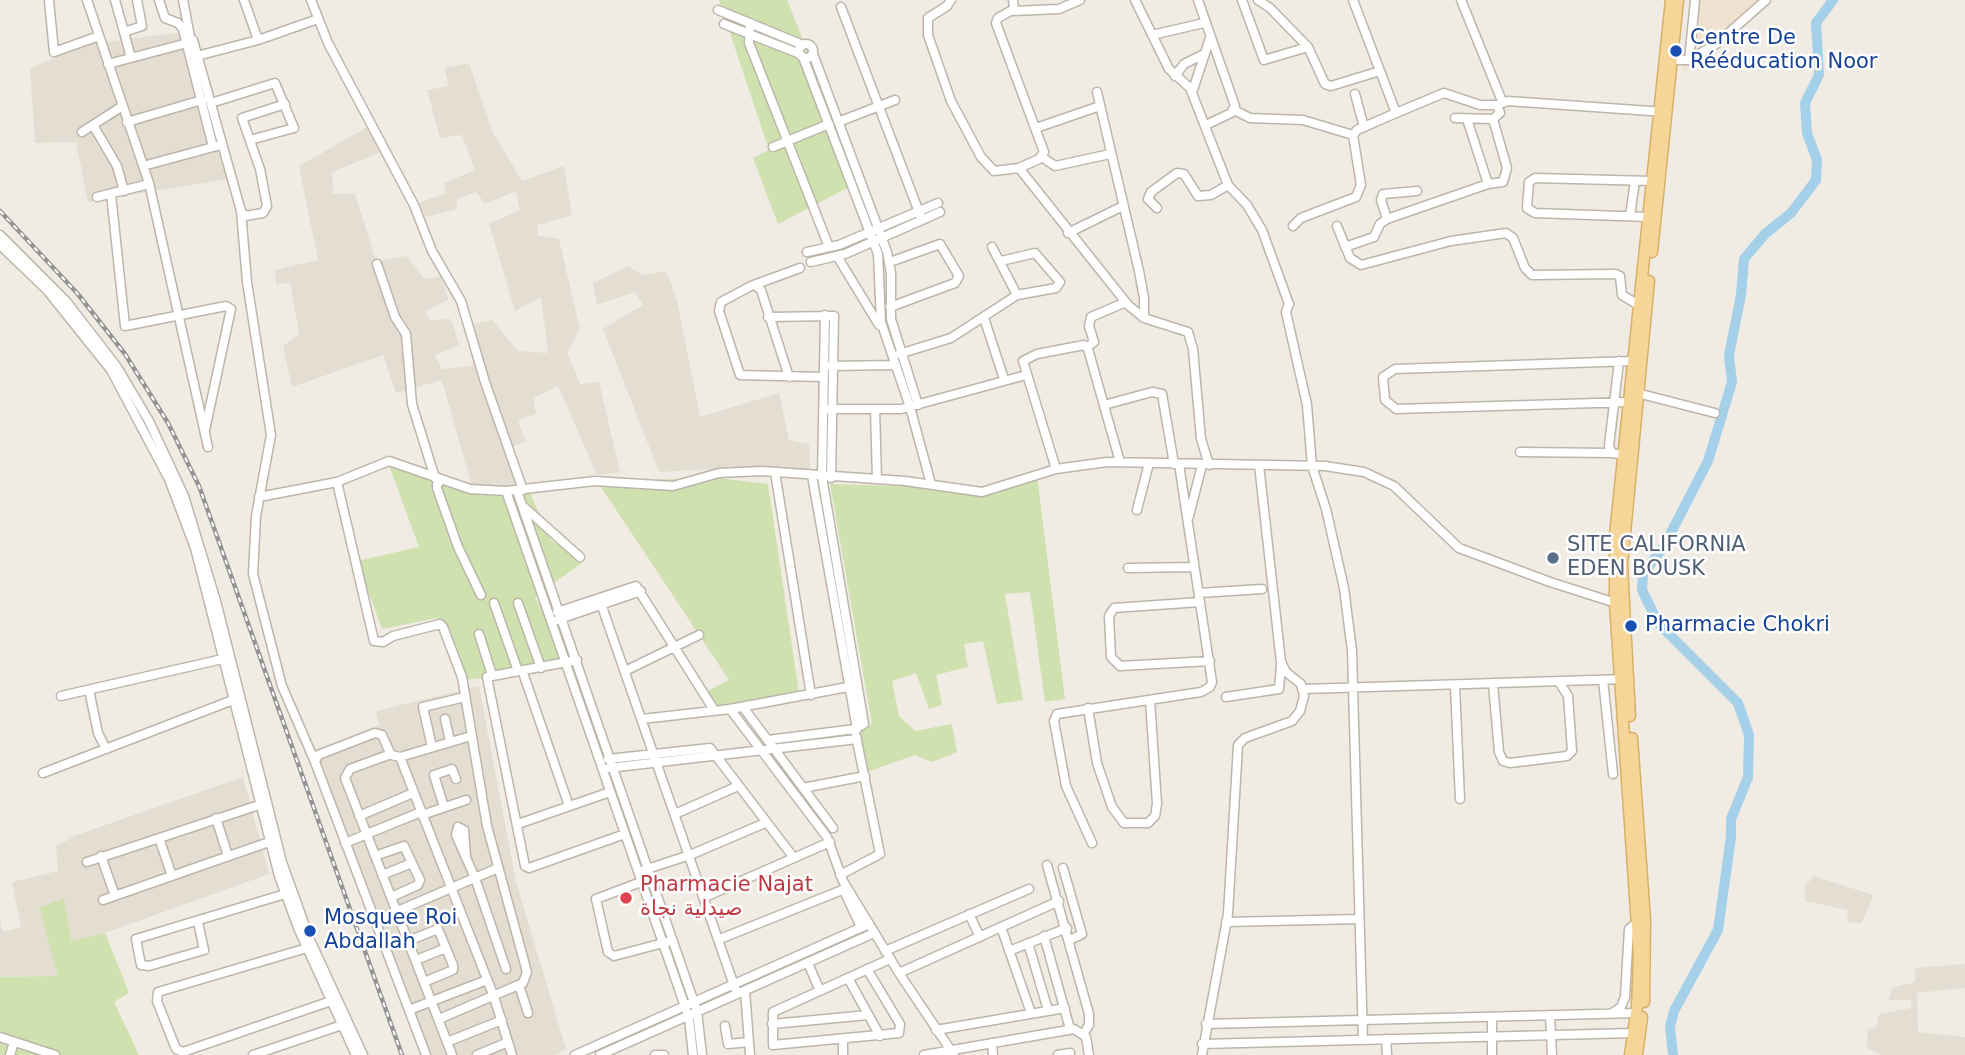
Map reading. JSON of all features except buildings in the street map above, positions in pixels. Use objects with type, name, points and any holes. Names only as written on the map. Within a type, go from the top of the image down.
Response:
[{"type":"main road","points":[[1637,1055],[1645,985],[1615,535],[1663,112],[1671,0]]},
{"type":"main road","points":[[1668,60],[1678,0]]},
{"type":"main road","points":[[1619,604],[1652,181],[1663,112]]},
{"type":"main road","points":[[1630,1055],[1636,1013],[1642,920]]},
{"type":"street","points":[[49,0],[54,52],[99,36]]},
{"type":"street","points":[[87,0],[149,184],[208,447]]},
{"type":"street","points":[[115,0],[131,58]]},
{"type":"street","points":[[124,32],[142,26],[137,0]]},
{"type":"street","points":[[159,0],[163,14],[181,26],[190,42]]},
{"type":"street","points":[[184,0],[190,42],[206,102],[213,147]]},
{"type":"street","points":[[244,0],[258,40]]},
{"type":"street","points":[[311,0],[318,19],[414,205],[432,251],[461,301],[522,505],[694,1001],[693,1055]]},
{"type":"street","points":[[951,0],[944,9],[930,16],[926,22],[945,86],[989,170],[1019,168],[1042,157],[1044,152],[996,26],[998,18],[1013,11],[1059,9],[1080,0]]},
{"type":"street","points":[[1013,0],[1013,11]]},
{"type":"street","points":[[1135,0],[1175,76],[1192,93],[1228,185],[1247,205],[1262,230],[1289,304],[1286,312],[1307,405],[1312,466],[1332,528],[1345,588],[1353,688],[1363,1040]]},
{"type":"street","points":[[1198,0],[1234,110],[1250,118],[1303,120],[1353,135]]},
{"type":"street","points":[[1242,0],[1264,60],[1308,47]]},
{"type":"street","points":[[1258,0],[1308,47],[1327,86],[1380,71]]},
{"type":"street","points":[[1353,0],[1396,113]]},
{"type":"street","points":[[1455,118],[1493,119],[1500,113],[1499,103],[1461,0]]},
{"type":"street","points":[[1689,60],[1695,0]]},
{"type":"street","points":[[1668,60],[1689,60],[1716,44],[1766,0]]},
{"type":"street","points":[[841,7],[922,220]]},
{"type":"street","points":[[718,10],[750,23],[805,52],[878,239],[890,262],[890,308],[897,358]]},
{"type":"street","points":[[196,60],[318,19]]},
{"type":"street","points":[[736,28],[739,19]]},
{"type":"street","points":[[750,23],[749,43],[829,247]]},
{"type":"street","points":[[1152,36],[1204,23]]},
{"type":"street","points":[[724,24],[805,52]]},
{"type":"street","points":[[1192,93],[1202,55],[1210,38]]},
{"type":"street","points":[[108,64],[190,42]]},
{"type":"street","points":[[1175,76],[1184,64],[1202,55]]},
{"type":"street","points":[[127,121],[206,102],[272,82],[285,104],[293,128],[250,140]]},
{"type":"street","points":[[1097,92],[1144,298],[1144,318]]},
{"type":"street","points":[[1353,135],[1364,127],[1444,93],[1474,104],[1663,112]]},
{"type":"street","points":[[1355,94],[1364,127]]},
{"type":"street","points":[[772,147],[895,100]]},
{"type":"street","points":[[206,102],[223,145],[241,212],[247,282],[271,435],[259,497],[252,564],[259,605],[268,626],[282,686],[315,762],[426,1055]]},
{"type":"street","points":[[241,212],[247,216],[263,213],[267,206],[242,118],[285,104]]},
{"type":"street","points":[[1036,128],[1100,106]]},
{"type":"street","points":[[82,132],[121,107]]},
{"type":"street","points":[[1206,125],[1234,110]]},
{"type":"street","points":[[1467,119],[1488,184]]},
{"type":"street","points":[[1345,247],[1374,237],[1380,224],[1387,219],[1488,184],[1503,182],[1507,168],[1493,119]]},
{"type":"street","points":[[93,125],[117,166],[124,191]]},
{"type":"street","points":[[1293,226],[1301,218],[1359,193],[1361,185],[1353,135]]},
{"type":"street","points":[[143,166],[223,145]]},
{"type":"street","points":[[1042,157],[1055,166],[1111,154]]},
{"type":"street","points":[[1019,168],[1068,233],[1126,302],[1144,318],[1183,329],[1190,338],[1205,465],[1188,523]]},
{"type":"street","points":[[1157,208],[1148,199],[1151,192],[1177,173],[1184,174],[1198,196],[1211,195],[1228,185]]},
{"type":"street","points":[[1650,222],[1630,216],[1529,212],[1529,182],[1539,178],[1652,181]]},
{"type":"street","points":[[1630,216],[1634,181]]},
{"type":"street","points":[[97,197],[149,184]]},
{"type":"street","points":[[1387,219],[1381,200],[1383,194],[1417,191]]},
{"type":"street","points":[[111,194],[125,326],[226,306],[231,309],[205,433]]},
{"type":"street","points":[[807,252],[829,247],[938,203]]},
{"type":"street","points":[[1068,233],[1123,206]]},
{"type":"street","points":[[811,262],[837,256],[940,212]]},
{"type":"street","points":[[1337,226],[1353,263],[1364,265],[1451,241],[1507,233],[1513,238],[1525,268],[1532,275],[1616,274],[1620,276],[1622,295],[1640,306]]},
{"type":"street","points":[[0,235],[71,307],[139,403],[190,512],[271,824],[295,902],[363,1055]]},
{"type":"street","points":[[878,239],[881,264],[880,314],[884,334]]},
{"type":"street","points":[[0,244],[47,290],[111,370],[142,424],[184,514],[227,658],[233,700],[285,894],[355,1055]]},
{"type":"street","points":[[880,314],[953,284],[959,276],[940,244],[890,262]]},
{"type":"street","points":[[992,247],[1017,295]]},
{"type":"street","points":[[824,366],[897,358],[951,338],[1017,295],[1056,288],[1060,282],[1035,253],[1001,261]]},
{"type":"street","points":[[837,256],[897,358],[914,406],[931,484]]},
{"type":"street","points":[[377,264],[395,317],[406,334],[412,404],[439,479],[438,488],[462,556],[481,595]]},
{"type":"street","points":[[800,268],[718,305],[736,370],[745,376],[823,377]]},
{"type":"street","points":[[756,286],[761,290],[789,377]]},
{"type":"street","points":[[1056,469],[1023,363],[1026,358],[1087,347],[1094,342],[1089,326],[1093,315],[1126,302]]},
{"type":"street","points":[[880,303],[890,308]]},
{"type":"street","points":[[768,317],[828,321]]},
{"type":"street","points":[[984,318],[1004,379]]},
{"type":"street","points":[[827,477],[834,366],[828,321]]},
{"type":"street","points":[[828,321],[823,409],[840,604]]},
{"type":"street","points":[[1087,347],[1120,462]]},
{"type":"street","points":[[1629,402],[1396,409],[1385,400],[1383,377],[1395,369],[1633,361]]},
{"type":"street","points":[[1612,453],[1609,446],[1619,362]]},
{"type":"street","points":[[823,409],[875,410],[914,406],[1004,379],[1027,375]]},
{"type":"street","points":[[1092,843],[1066,786],[1054,721],[1061,712],[1205,690],[1212,682],[1188,523],[1161,394],[1152,392],[1104,405]]},
{"type":"street","points":[[1637,393],[1715,413]]},
{"type":"street","points":[[875,410],[877,479]]},
{"type":"street","points":[[1520,452],[1624,455]]},
{"type":"street","points":[[259,497],[337,482],[389,461],[470,489],[506,491],[595,481],[673,486],[719,473],[775,471],[931,484],[987,492],[1056,469],[1120,462],[1312,466],[1372,475],[1405,493],[1459,548],[1619,604]]},
{"type":"street","points":[[1137,510],[1149,463]]},
{"type":"street","points":[[1226,697],[1279,689],[1281,662],[1259,465]]},
{"type":"street","points":[[775,471],[811,695]]},
{"type":"street","points":[[812,476],[840,604],[854,686],[857,739],[880,854],[840,875]]},
{"type":"street","points":[[337,482],[360,570],[373,641],[383,642],[393,636],[441,625],[462,677],[498,868],[527,972],[526,980],[519,985],[439,1019]]},
{"type":"street","points":[[506,491],[661,943],[684,1005],[693,1013],[702,1055]]},
{"type":"street","points":[[522,505],[580,557]]},
{"type":"street","points":[[1128,568],[1194,567]]},
{"type":"street","points":[[550,618],[601,602],[634,585],[714,710]]},
{"type":"street","points":[[1210,662],[1120,666],[1111,657],[1109,616],[1114,608],[1262,589]]},
{"type":"street","points":[[601,602],[720,939],[733,983],[741,993],[750,1055]]},
{"type":"street","points":[[494,603],[569,806]]},
{"type":"street","points":[[517,603],[541,668]]},
{"type":"street","points":[[479,634],[492,675]]},
{"type":"street","points":[[625,671],[699,635]]},
{"type":"street","points":[[61,696],[227,658]]},
{"type":"street","points":[[577,660],[487,677],[528,868],[625,834]]},
{"type":"street","points":[[1202,1055],[1226,922],[1238,745],[1245,737],[1292,720],[1303,705],[1304,689],[1286,672],[1281,662]]},
{"type":"street","points":[[1304,689],[1625,679]]},
{"type":"street","points":[[1603,680],[1613,774]]},
{"type":"street","points":[[1568,696],[1576,681]]},
{"type":"street","points":[[1493,684],[1492,700],[1500,757],[1510,763],[1570,754],[1574,746],[1568,696],[1559,682]]},
{"type":"street","points":[[1482,685],[1492,700]]},
{"type":"street","points":[[642,719],[743,707],[854,686]]},
{"type":"street","points":[[1455,686],[1460,799]]},
{"type":"street","points":[[89,690],[98,733],[106,749]]},
{"type":"street","points":[[432,747],[423,707],[465,696]]},
{"type":"street","points":[[43,773],[233,700]]},
{"type":"street","points":[[1088,708],[1097,762],[1112,807],[1124,823],[1148,822],[1155,816],[1157,804],[1150,700]]},
{"type":"street","points":[[743,707],[832,828]]},
{"type":"street","points":[[730,709],[830,842],[845,889],[865,926],[874,933],[953,1053]]},
{"type":"street","points":[[445,719],[450,741]]},
{"type":"street","points":[[768,740],[856,729]]},
{"type":"street","points":[[315,762],[318,755],[375,733],[382,735],[413,793],[452,888],[494,996],[512,1055]]},
{"type":"street","points":[[453,1055],[345,781],[346,773],[395,755],[471,736]]},
{"type":"street","points":[[601,766],[713,751],[761,750],[857,739]]},
{"type":"street","points":[[713,751],[794,858]]},
{"type":"street","points":[[444,807],[434,775],[452,769],[456,779]]},
{"type":"street","points":[[803,788],[865,776]]},
{"type":"street","points":[[675,814],[738,786]]},
{"type":"street","points":[[517,824],[610,792]]},
{"type":"street","points":[[359,816],[413,793]]},
{"type":"street","points":[[345,843],[466,800]]},
{"type":"street","points":[[87,862],[259,805]]},
{"type":"street","points":[[216,818],[229,856]]},
{"type":"street","points":[[638,872],[690,855],[765,823]]},
{"type":"street","points":[[159,838],[172,876]]},
{"type":"street","points":[[103,900],[269,842]]},
{"type":"street","points":[[705,897],[830,842]]},
{"type":"street","points":[[375,856],[404,846],[412,863],[419,884],[391,897]]},
{"type":"street","points":[[101,856],[115,896]]},
{"type":"street","points":[[466,857],[506,969]]},
{"type":"street","points":[[382,875],[412,863]]},
{"type":"street","points":[[1047,866],[1067,928],[1090,1018],[1084,1033],[1089,1055]]},
{"type":"street","points":[[374,921],[498,868]]},
{"type":"street","points":[[1063,868],[1082,934],[1070,940]]},
{"type":"street","points":[[641,882],[596,899],[608,952],[614,956],[673,940]]},
{"type":"street","points":[[720,939],[845,889]]},
{"type":"street","points":[[867,969],[901,1026],[898,1034],[776,1047],[773,1043],[773,1012],[867,969],[887,955],[969,914],[1030,889]]},
{"type":"street","points":[[198,922],[204,950],[149,966],[140,964],[135,939],[285,894]]},
{"type":"street","points":[[899,973],[1059,901]]},
{"type":"street","points":[[969,914],[980,937]]},
{"type":"street","points":[[1226,922],[1359,919]]},
{"type":"street","points":[[1612,1013],[1625,1000],[1628,934],[1631,925],[1642,920]]},
{"type":"street","points":[[575,1055],[865,926]]},
{"type":"street","points":[[1001,928],[1031,1013]]},
{"type":"street","points":[[1009,951],[1067,928]]},
{"type":"street","points":[[408,941],[438,929],[446,947],[453,969],[424,982]]},
{"type":"street","points":[[600,1055],[874,933]]},
{"type":"street","points":[[1044,936],[1070,1029]]},
{"type":"street","points":[[1028,943],[1048,1010]]},
{"type":"street","points":[[416,960],[446,947]]},
{"type":"street","points":[[307,948],[158,992],[157,1001],[176,1049],[183,1052],[331,1000]]},
{"type":"street","points":[[808,963],[820,991]]},
{"type":"street","points":[[848,978],[880,1036]]},
{"type":"street","points":[[409,1010],[487,980]]},
{"type":"street","points":[[519,985],[528,1013]]},
{"type":"street","points":[[936,1030],[1065,1007]]},
{"type":"street","points":[[1206,1024],[1636,1013]]},
{"type":"street","points":[[772,1024],[868,1015]]},
{"type":"street","points":[[1550,1015],[1552,1055]]},
{"type":"street","points":[[1492,1017],[1492,1055]]},
{"type":"street","points":[[447,1042],[502,1020]]},
{"type":"street","points":[[253,1055],[342,1024]]},
{"type":"street","points":[[725,1026],[728,1044],[749,1042]]},
{"type":"street","points":[[925,1055],[953,1053],[1070,1029],[1084,1033]]},
{"type":"street","points":[[1202,1044],[1633,1033]]},
{"type":"street","points":[[0,1037],[55,1055]]},
{"type":"street","points":[[1385,1039],[1387,1055]]},
{"type":"street","points":[[843,1040],[843,1055]]},
{"type":"street","points":[[10,1055],[14,1042]]},
{"type":"street","points":[[477,1055],[508,1042]]},
{"type":"street","points":[[992,1043],[993,1055]]},
{"type":"street","points":[[1058,1055],[1070,1053]]},
{"type":"street","points":[[655,1055],[664,1055]]},
{"type":"shaded area","points":[[1690,0],[1766,0],[1683,71]]},
{"type":"shaded area","points":[[191,31],[227,179],[88,202],[76,142],[35,143],[30,68],[89,44]]},
{"type":"shaded area","points":[[469,63],[492,131],[522,181],[564,166],[572,215],[537,225],[538,235],[559,239],[580,329],[567,352],[580,384],[599,382],[620,472],[597,475],[558,386],[533,398],[536,414],[518,420],[526,442],[507,448],[526,484],[472,487],[442,380],[396,393],[383,355],[292,387],[283,346],[299,334],[290,282],[276,285],[275,270],[318,260],[299,166],[369,126],[379,153],[332,172],[333,194],[355,194],[376,261],[406,256],[424,279],[442,277],[448,300],[425,311],[430,320],[451,319],[459,345],[435,355],[442,369],[473,366],[468,325],[492,320],[518,351],[548,353],[541,297],[515,311],[489,224],[520,210],[516,191],[485,204],[476,192],[457,199],[457,209],[426,217],[419,203],[446,193],[444,183],[475,170],[462,135],[440,138],[427,90],[449,86],[444,68]]},
{"type":"shaded area","points":[[628,266],[642,275],[666,271],[677,300],[700,417],[779,393],[789,440],[809,444],[810,471],[732,468],[659,472],[603,329],[643,305],[635,292],[597,305],[593,283]]},
{"type":"shaded area","points":[[479,686],[516,882],[566,1049],[555,1055],[420,1055],[313,752],[379,725],[376,711]]},
{"type":"shaded area","points":[[243,777],[269,874],[105,933],[71,941],[39,908],[59,976],[0,977],[0,917],[2,932],[21,927],[12,882],[58,871],[56,846],[68,840],[72,849],[68,838]]},
{"type":"shaded area","points":[[1814,876],[1873,895],[1862,923],[1847,922],[1848,910],[1805,901],[1805,886]]},
{"type":"shaded area","points":[[1965,964],[1965,988],[1917,993],[1918,1032],[1965,1037],[1965,1055],[1881,1055],[1867,1048],[1868,1029],[1876,1028],[1879,1014],[1911,1008],[1911,1000],[1889,1000],[1892,988],[1915,982],[1915,968]]},
{"type":"green space","points":[[719,0],[787,0],[825,95],[851,186],[778,224],[753,158],[769,150]]},
{"type":"green space","points":[[387,460],[472,487],[526,484],[551,540],[583,562],[535,597],[564,657],[484,678],[465,680],[437,618],[382,629],[357,561],[419,547]]},
{"type":"green space","points":[[1037,475],[1065,699],[1045,702],[1030,592],[1005,594],[1023,700],[997,704],[983,641],[964,644],[968,667],[936,675],[942,705],[929,709],[916,673],[892,681],[899,716],[915,731],[952,724],[957,752],[932,762],[915,755],[864,773],[858,733],[872,724],[830,484],[932,487],[978,494]]},
{"type":"green space","points":[[719,478],[768,484],[799,693],[722,712],[707,691],[729,680],[597,481]]},
{"type":"green space","points":[[64,898],[71,941],[105,933],[129,993],[114,1002],[139,1055],[0,1055],[0,977],[58,976],[39,908]]},
{"type":"waterway","points":[[1673,1055],[1670,1026],[1674,1011],[1718,930],[1731,819],[1748,777],[1749,735],[1738,703],[1658,623],[1642,590],[1643,574],[1664,546],[1708,461],[1732,382],[1729,355],[1741,295],[1744,259],[1765,234],[1791,213],[1816,180],[1817,160],[1807,133],[1805,103],[1819,75],[1816,23],[1833,0]]},
{"type":"railway","points":[[0,211],[77,293],[125,354],[168,423],[199,486],[402,1055]]},
{"type":"place","name":"Centre De Rééducation Noor","points":[[1676,51]]},
{"type":"place","name":"SITE CALIFORNIA EDEN BOUSK","points":[[1553,558]]},
{"type":"place","name":"Pharmacie Chokri","points":[[1631,626]]},
{"type":"place","name":"Pharmacie Najat صيدلية نجاة","points":[[626,898]]},
{"type":"place","name":"Mosquee Roi Abdallah","points":[[310,931]]}]
